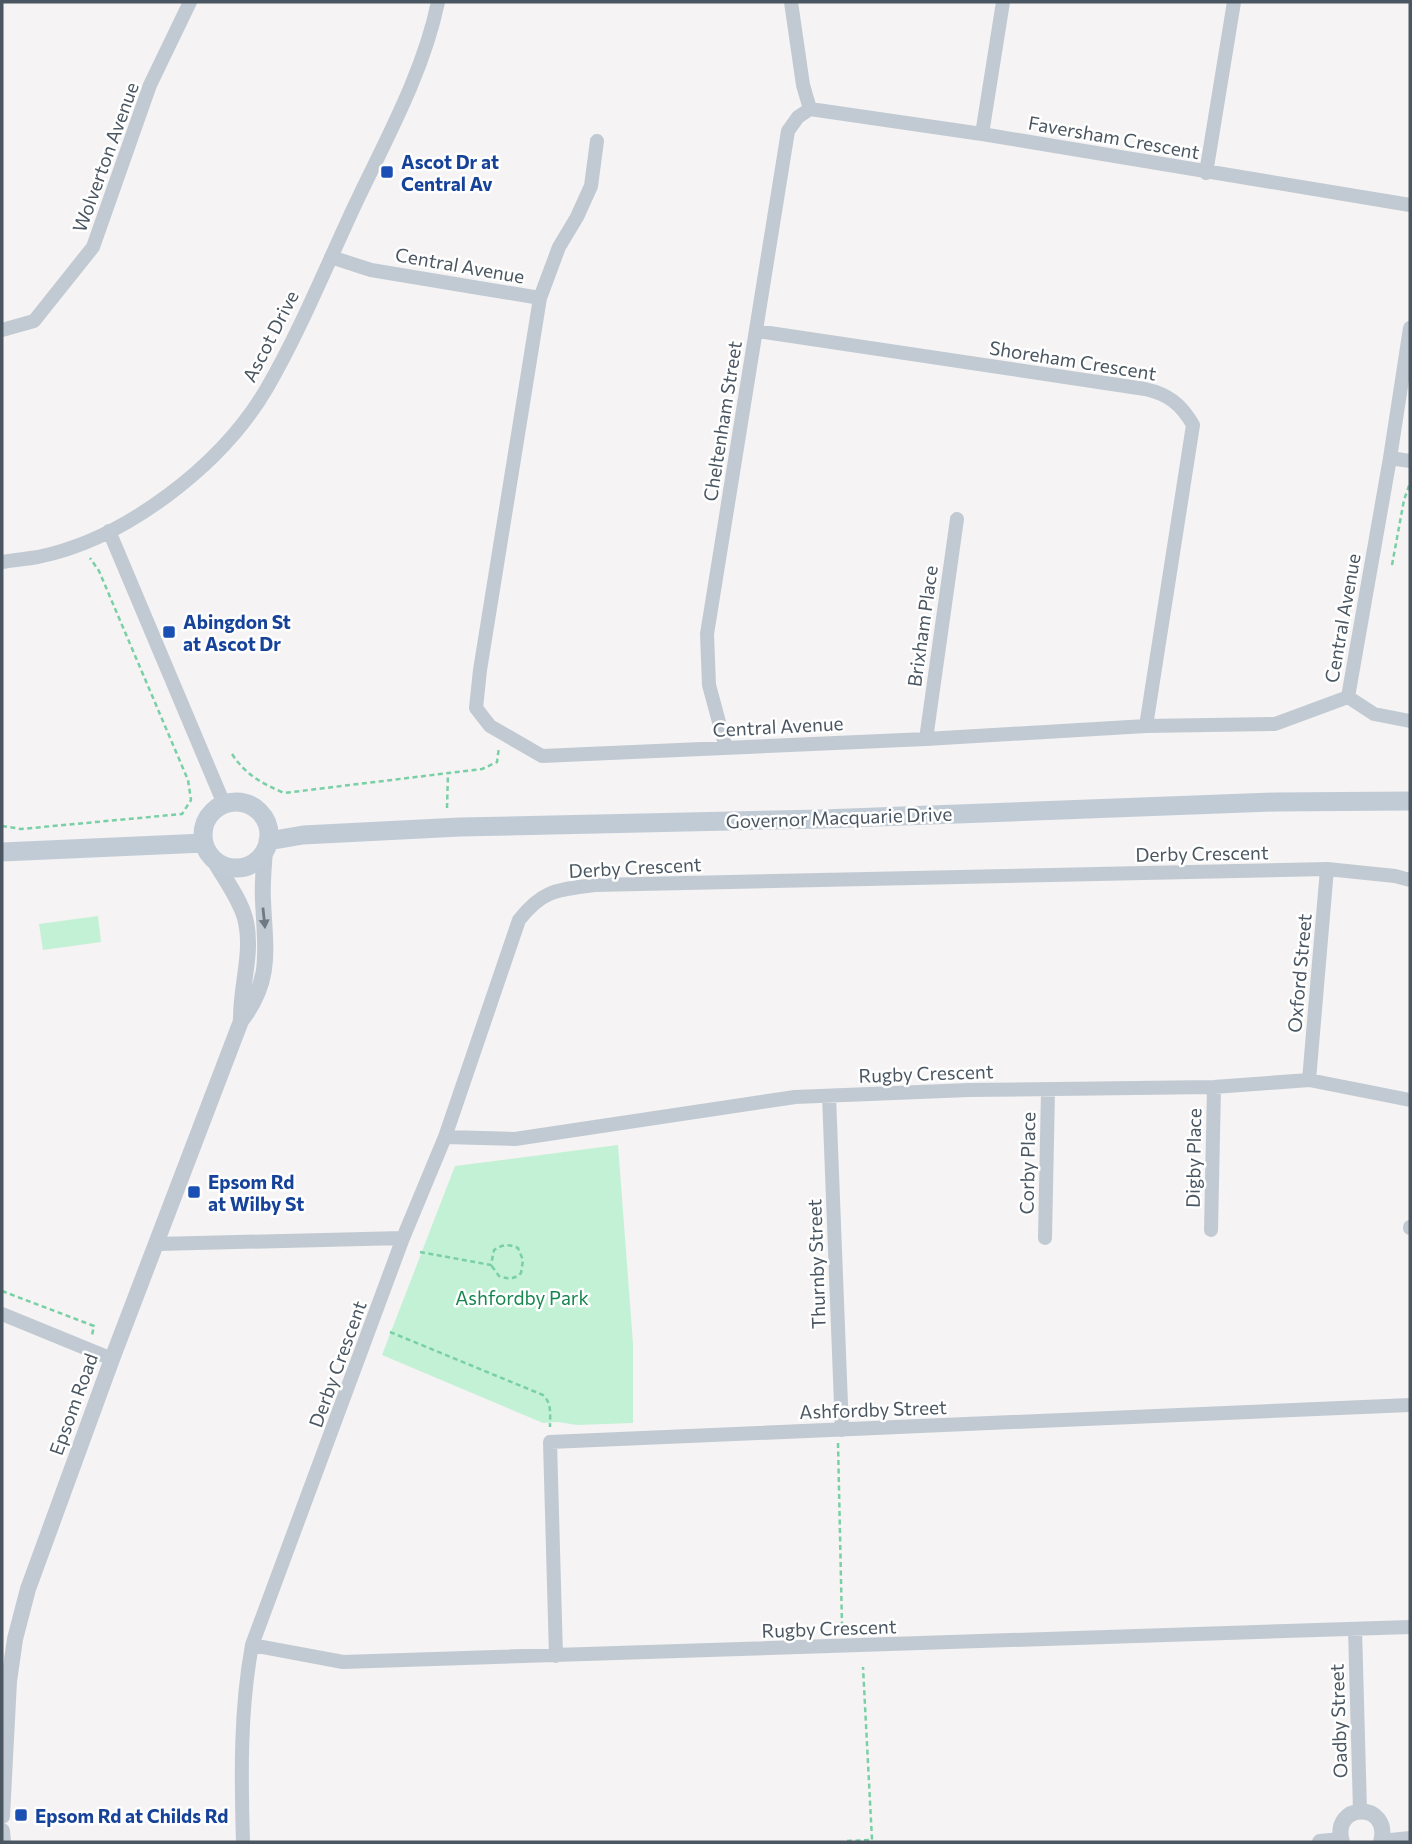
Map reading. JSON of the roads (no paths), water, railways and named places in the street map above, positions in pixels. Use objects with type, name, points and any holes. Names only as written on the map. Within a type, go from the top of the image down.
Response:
[{"type":"main road","name":"Governor Macquarie Drive","points":[[266,845],[303,835],[460,827],[822,819],[1275,802],[1410,801]]},
{"type":"main road","points":[[2,852],[209,851],[233,867],[243,866],[252,863],[266,845],[266,821],[253,807],[234,802],[224,804],[209,816],[205,824],[209,851]]},
{"type":"street","name":"Wolverton Avenue","points":[[2,330],[34,321],[93,247],[150,85],[190,2]]},
{"type":"street","name":"Ascot Drive","points":[[2,562],[40,556],[77,545],[109,531],[176,489],[233,436],[266,389],[331,257],[421,59],[438,2]]},
{"type":"street","points":[[792,2],[803,85],[810,109]]},
{"type":"street","points":[[982,134],[1003,2]]},
{"type":"street","points":[[1206,173],[1234,2]]},
{"type":"street","name":"Faversham Crescent","points":[[810,109],[982,134],[1410,205]]},
{"type":"street","name":"Cheltenham Street","points":[[726,748],[709,685],[707,634],[788,131],[798,117],[810,109]]},
{"type":"street","points":[[540,298],[559,247],[591,186],[597,141]]},
{"type":"street","name":"Central Avenue","points":[[331,257],[371,270],[540,298],[476,708],[490,726],[542,756],[1146,726],[1275,724],[1348,697],[1410,328]]},
{"type":"street","name":"Shoreham Crescent","points":[[757,331],[1146,389],[1165,394],[1187,414],[1193,425],[1146,726]]},
{"type":"street","points":[[1390,458],[1410,461]]},
{"type":"street","name":"Brixham Place","points":[[926,739],[957,519]]},
{"type":"street","points":[[109,531],[224,804]]},
{"type":"street","points":[[1348,697],[1374,714],[1410,721]]},
{"type":"street","name":"Epsom Road","points":[[2,1816],[9,1681],[15,1639],[46,1539],[112,1359],[241,1021],[256,1002],[265,956],[262,898],[266,845]]},
{"type":"street","name":"Epsom Road","points":[[209,851],[239,903],[247,929],[248,956],[240,998],[241,1021]]},
{"type":"street","name":"Derby Crescent","points":[[243,1842],[242,1739],[245,1685],[252,1645],[403,1238],[445,1137],[519,920],[534,902],[552,892],[595,886],[1327,869],[1410,880]]},
{"type":"street","name":"Oxford Street","points":[[1309,1080],[1327,869]]},
{"type":"street","name":"Rugby Crescent","points":[[445,1137],[515,1139],[795,1097],[969,1090],[1214,1087],[1309,1080],[1410,1100]]},
{"type":"street","name":"Digby Place","points":[[1211,1230],[1214,1087]]},
{"type":"street","name":"Corby Place","points":[[1045,1238],[1048,1090]]},
{"type":"street","name":"Thurnby Street","points":[[829,1096],[842,1430]]},
{"type":"street","points":[[157,1244],[403,1238]]},
{"type":"street","points":[[2,1314],[112,1359]]},
{"type":"street","name":"Ashfordby Street","points":[[556,1656],[550,1442],[1410,1405]]},
{"type":"street","name":"Rugby Crescent","points":[[252,1645],[343,1662],[1410,1627]]},
{"type":"street","name":"Oadby Street","points":[[1355,1629],[1360,1811]]},
{"type":"street","points":[[1320,1842],[1341,1841],[1340,1827],[1343,1821],[1354,1812],[1360,1811],[1375,1816],[1380,1821],[1383,1828],[1381,1842],[1410,1839]]},
{"type":"street","points":[[2,1831],[3,1842]]},
{"type":"place","name":"Ascot Dr at Central Av","points":[[387,172]]},
{"type":"place","name":"Abingdon St at Ascot Dr","points":[[169,632]]},
{"type":"place","name":"Epsom Rd at Wilby St","points":[[194,1192]]},
{"type":"place","name":"Epsom Rd at Childs Rd","points":[[21,1815]]},
{"type":"park label","name":"Ashfordby Park","points":[[522,1297]]}]
